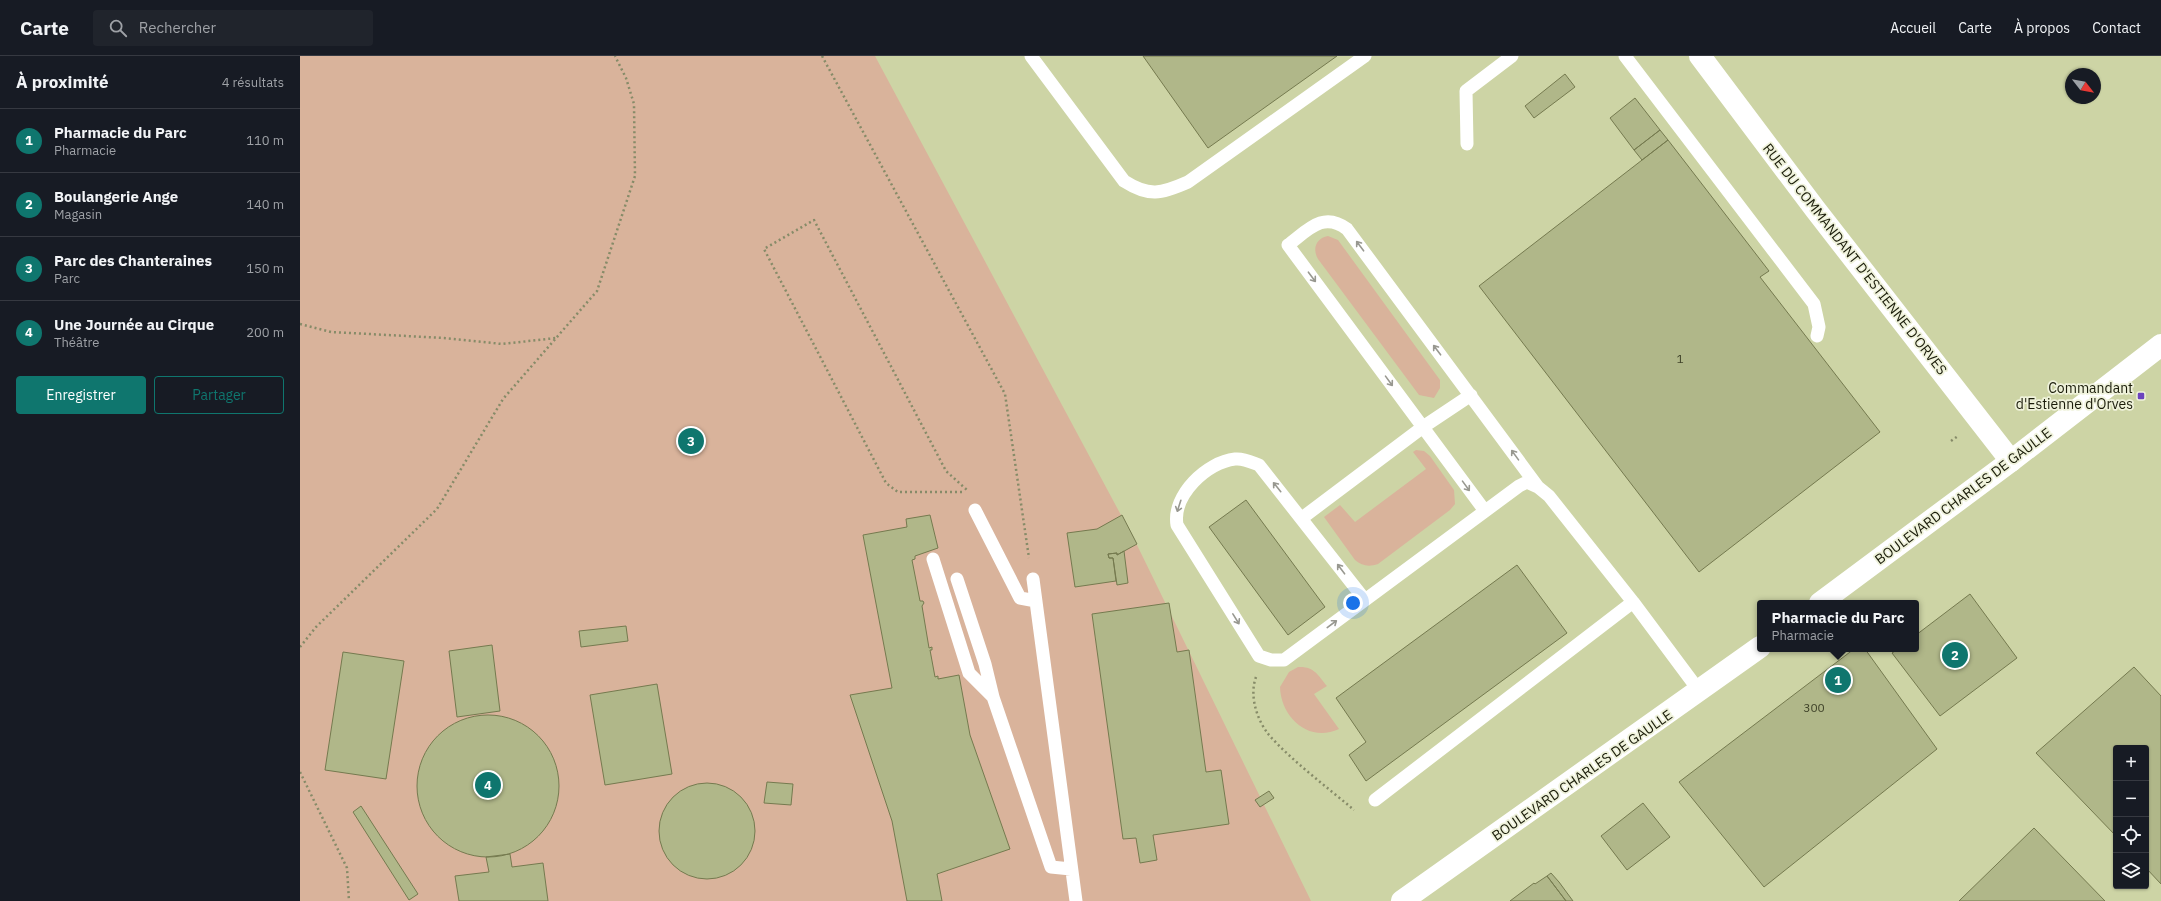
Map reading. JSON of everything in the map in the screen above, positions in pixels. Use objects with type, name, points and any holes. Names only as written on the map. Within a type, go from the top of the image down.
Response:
[{"type":"main road","name":"RUE DU COMMANDANT D'ESTIENNE D'ORVES","points":[[1700,56],[1815,209],[2011,461]]},
{"type":"main road","name":"BOULEVARD CHARLES DE GAULLE","points":[[1824,600],[2011,461],[2161,345]]},
{"type":"main road","name":"BOULEVARD CHARLES DE GAULLE","points":[[1402,901],[1700,692],[1757,649]]},
{"type":"lane","points":[[1031,56],[1124,182],[1140,191],[1155,193],[1171,190],[1188,182],[1365,56]]},
{"type":"lane","points":[[1467,144],[1466,91],[1512,56]]},
{"type":"lane","points":[[1625,56],[1814,304],[1819,327],[1817,336]]},
{"type":"lane","points":[[1484,511],[1288,245],[1311,227],[1331,220],[1338,222],[1347,229],[1538,487],[1549,496],[1633,602],[1700,692]]},
{"type":"lane","points":[[1302,518],[1423,427],[1470,395]]},
{"type":"lane","points":[[1364,600],[1302,518],[1259,466],[1241,459],[1226,461],[1212,468],[1187,490],[1178,506],[1176,516],[1177,524],[1259,656],[1270,660],[1284,660],[1519,486],[1527,482],[1538,487]]},
{"type":"lane","points":[[975,510],[1020,598],[1036,601]]},
{"type":"lane","points":[[933,559],[969,673],[993,697]]},
{"type":"lane","points":[[957,579],[985,664],[993,697],[1051,867],[1072,868]]},
{"type":"lane","points":[[1033,580],[1076,901]]},
{"type":"lane","points":[[1375,800],[1633,602]]},
{"type":"path","points":[[300,647],[327,616],[437,509],[502,400],[596,291],[635,176],[634,104],[626,78],[615,56]]},
{"type":"path","points":[[822,56],[1005,394],[1033,580]]},
{"type":"path","points":[[814,220],[946,471],[969,492],[898,492],[886,483],[764,249],[814,220]]},
{"type":"path","points":[[300,324],[331,332],[444,338],[502,344],[556,338]]},
{"type":"path","points":[[1263,658],[1255,681],[1253,695],[1256,712],[1268,734],[1358,813],[1375,800]]},
{"type":"path","points":[[300,772],[347,868],[349,901]]},
{"type":"shaded area","points":[[300,56],[875,56],[1137,545],[1311,901],[300,901]]},
{"type":"shaded area","points":[[1328,236],[1338,240],[1440,380],[1440,388],[1434,398],[1419,395],[1318,259],[1315,251],[1316,244],[1324,237]]},
{"type":"shaded area","points":[[1416,450],[1424,451],[1430,456],[1454,490],[1455,504],[1450,510],[1378,564],[1369,566],[1360,564],[1355,560],[1324,517],[1340,505],[1355,522],[1426,469],[1413,452]]},
{"type":"shaded area","points":[[1298,667],[1312,670],[1327,686],[1314,694],[1339,729],[1317,733],[1307,730],[1291,718],[1285,709],[1280,687],[1289,672]]},
{"type":"building","points":[[1143,56],[1337,56],[1208,148]]},
{"type":"building","points":[[1565,74],[1575,87],[1534,118],[1525,106]]},
{"type":"building","points":[[1635,98],[1660,130],[1634,150],[1610,118]]},
{"type":"building","points":[[1660,130],[1668,140],[1642,160],[1634,150]]},
{"type":"building","points":[[1668,140],[1769,271],[1760,277],[1880,432],[1699,572],[1479,286]]},
{"type":"building","points":[[1246,500],[1325,607],[1288,635],[1209,527]]},
{"type":"building","points":[[930,515],[938,548],[915,556],[915,559],[912,560],[920,601],[923,601],[924,603],[922,606],[929,648],[932,647],[932,650],[930,650],[935,677],[938,676],[938,679],[959,675],[970,735],[1010,849],[937,874],[942,901],[907,901],[892,821],[850,695],[892,688],[863,535],[907,527],[906,519]]},
{"type":"building","points":[[1122,515],[1137,544],[1117,555],[1117,553],[1108,554],[1109,558],[1113,558],[1116,581],[1075,587],[1067,533],[1097,529]]},
{"type":"building","points":[[1124,551],[1128,583],[1117,585],[1113,558],[1109,558],[1108,554],[1117,553],[1117,555]]},
{"type":"building","points":[[1517,565],[1567,633],[1366,781],[1349,755],[1366,742],[1336,698]]},
{"type":"building","points":[[1970,594],[2017,658],[1940,716],[1892,653],[1919,652],[1919,633]]},
{"type":"building","points":[[1169,603],[1177,652],[1189,650],[1206,772],[1221,770],[1229,824],[1153,835],[1157,860],[1140,863],[1136,838],[1123,839],[1092,614]]},
{"type":"building","points":[[626,626],[628,641],[581,647],[579,631]]},
{"type":"building","points":[[492,645],[500,711],[457,717],[449,651]]},
{"type":"building","points":[[343,652],[404,661],[386,779],[325,770]]},
{"type":"building","points":[[1850,652],[1867,652],[1937,749],[1764,887],[1679,782]]},
{"type":"building","points":[[2134,667],[2161,696],[2161,884],[2149,871],[2149,745],[2113,745],[2113,833],[2036,753]]},
{"type":"building","points":[[657,684],[672,774],[605,785],[590,695]]},
{"type":"building","points":[[481,715],[495,715],[509,718],[521,723],[533,731],[543,741],[554,759],[558,772],[558,800],[554,813],[543,831],[533,841],[521,849],[509,854],[495,857],[481,857],[467,854],[455,849],[443,841],[433,831],[425,819],[420,807],[417,793],[417,779],[420,765],[425,753],[433,741],[443,731],[455,723],[467,718]]},
{"type":"building","points":[[767,782],[793,784],[791,805],[764,803]]},
{"type":"building","points":[[698,783],[716,783],[726,786],[734,791],[747,804],[752,812],[755,822],[755,840],[752,850],[741,865],[734,871],[726,876],[716,879],[698,879],[688,876],[680,871],[667,858],[662,850],[659,840],[659,822],[662,812],[667,804],[680,791],[688,786]]},
{"type":"building","points":[[1269,791],[1274,798],[1260,807],[1255,800]]},
{"type":"building","points":[[1643,803],[1670,837],[1627,870],[1601,836]]},
{"type":"building","points":[[361,806],[418,894],[409,900],[353,812]]},
{"type":"building","points":[[2034,828],[2105,901],[1959,901]]},
{"type":"building","points":[[510,854],[512,867],[543,863],[548,901],[459,901],[455,876],[489,872],[486,857]]},
{"type":"building","points":[[1551,873],[1573,901],[1566,901],[1547,876]]},
{"type":"building","points":[[1547,876],[1566,901],[1510,901],[1534,883],[1535,884]]},
{"type":"place","name":"Commandant d'Estienne d'Orves","points":[[2141,396]]},
{"type":"place","name":"Parc des Chanteraines","points":[[691,441]]},
{"type":"place","name":"Boulangerie Ange","points":[[1955,655]]},
{"type":"place","name":"Pharmacie du Parc","points":[[1838,680]]},
{"type":"place","name":"Une Journée au Cirque","points":[[488,785]]}]
